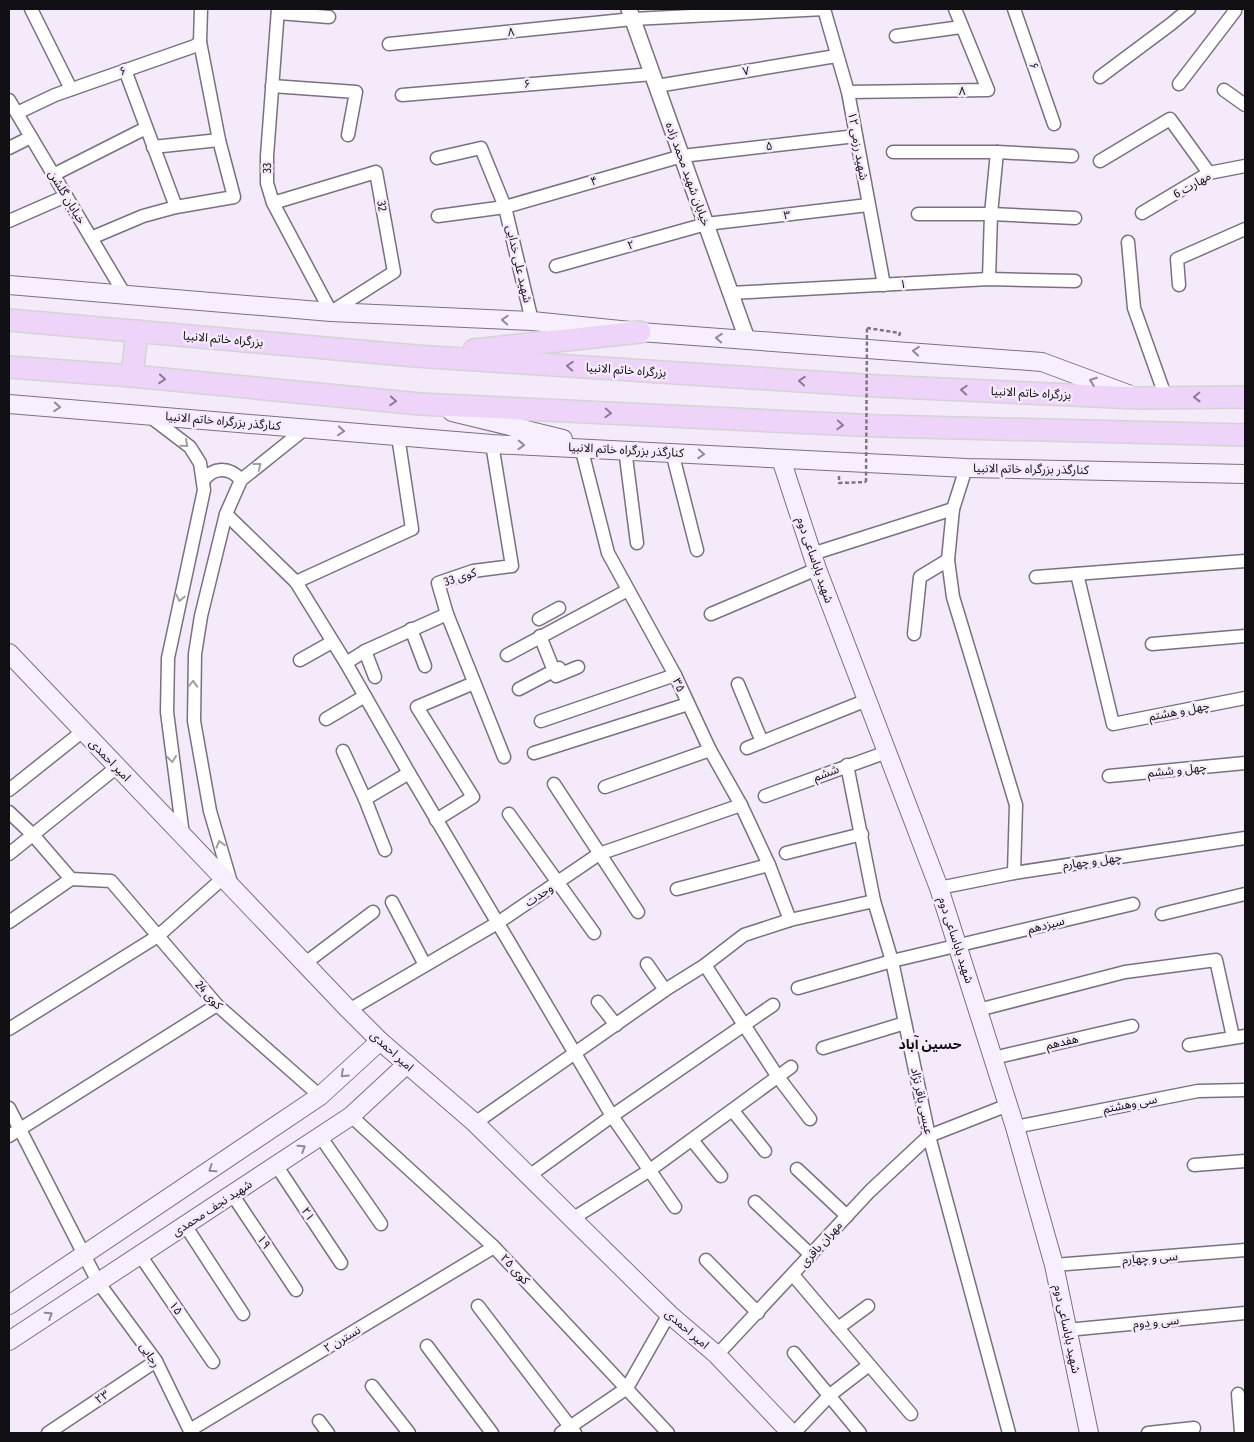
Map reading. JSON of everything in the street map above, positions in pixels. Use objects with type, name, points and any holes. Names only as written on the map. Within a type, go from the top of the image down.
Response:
[{"type":"highway","name":"بزرگراه خاتم الانبیا","points":[[9,320],[416,356],[877,386],[1138,398],[1245,397]]},
{"type":"highway","points":[[132,376],[137,331]]},
{"type":"highway","points":[[416,356],[640,332]]},
{"type":"highway","points":[[9,367],[132,376],[420,404],[879,426],[1245,434]]},
{"type":"main road","points":[[9,285],[331,312],[532,321],[640,332],[1042,362],[1138,398]]},
{"type":"main road","name":"کنارگذر بزرگراه خاتم الانبیا","points":[[9,404],[492,444],[590,447],[966,468],[1245,474]]},
{"type":"main road","points":[[420,404],[590,447]]},
{"type":"main road","name":"شهید باباساعی دوم","points":[[781,459],[815,561],[939,888],[1015,1127],[1054,1265],[1089,1433]]},
{"type":"main road","name":"امیر احمدی","points":[[9,653],[183,835],[228,885],[380,1041],[475,1124],[669,1314],[717,1355],[793,1433]]},
{"type":"main road","points":[[9,1305],[320,1096],[380,1041]]},
{"type":"main road","name":"شهید نجف محمدی","points":[[9,1341],[351,1116],[407,1064]]},
{"type":"street","points":[[31,9],[71,89]]},
{"type":"street","points":[[91,238],[143,216],[176,206],[234,197],[219,140],[200,42],[201,9]]},
{"type":"street","name":"۸","points":[[390,44],[631,14],[824,9]]},
{"type":"street","name":"شهید رزمی ۱۲","points":[[824,9],[836,56],[848,92],[884,285]]},
{"type":"street","name":"۸","points":[[848,92],[988,90],[955,9]]},
{"type":"street","name":"۶","points":[[1014,9],[1054,124]]},
{"type":"street","points":[[1100,77],[1172,24],[1189,9]]},
{"type":"street","points":[[278,11],[329,17]]},
{"type":"street","name":"33","points":[[278,11],[267,156],[267,183],[273,203],[331,312]]},
{"type":"street","points":[[1179,84],[1237,12]]},
{"type":"street","name":"خیابان شهید محمد زاده","points":[[631,14],[747,340]]},
{"type":"street","points":[[896,36],[961,27]]},
{"type":"street","name":"۶","points":[[16,113],[71,89],[195,46],[200,42]]},
{"type":"street","name":"۷","points":[[655,80],[836,56]]},
{"type":"street","points":[[125,70],[176,206]]},
{"type":"street","name":"۶","points":[[402,94],[655,80]]},
{"type":"street","points":[[272,86],[356,92],[348,135]]},
{"type":"street","points":[[1224,90],[1245,106]]},
{"type":"street","name":"خیابان گلشن","points":[[9,100],[124,295]]},
{"type":"street","points":[[1100,162],[1170,119],[1209,173]]},
{"type":"street","points":[[53,175],[146,128]]},
{"type":"street","name":"۵","points":[[682,156],[856,136]]},
{"type":"street","points":[[9,148],[31,137]]},
{"type":"street","points":[[154,147],[219,140]]},
{"type":"street","name":"شهید علی خدایی","points":[[437,158],[481,148],[506,207],[532,321]]},
{"type":"street","points":[[893,152],[997,152],[1072,156]]},
{"type":"street","points":[[989,278],[991,214],[997,152]]},
{"type":"street","name":"۴","points":[[438,216],[506,207],[682,156]]},
{"type":"street","name":"مهارت 6","points":[[1142,213],[1209,173],[1245,166]]},
{"type":"street","name":"32","points":[[273,203],[376,172],[394,272],[331,312]]},
{"type":"street","points":[[9,221],[66,196]]},
{"type":"street","name":"۳","points":[[706,224],[868,205]]},
{"type":"street","points":[[918,214],[991,214],[1075,218]]},
{"type":"street","name":"۲","points":[[556,266],[706,224]]},
{"type":"street","points":[[1179,285],[1177,259],[1245,230]]},
{"type":"street","points":[[1128,242],[1134,308],[1166,398]]},
{"type":"street","name":"۱","points":[[730,294],[989,278],[1075,281]]},
{"type":"street","points":[[146,414],[190,447],[200,463],[204,490],[200,518],[168,658],[167,712],[183,835]]},
{"type":"street","points":[[9,1029],[158,936],[228,885],[210,811],[194,721],[193,685],[199,626],[226,514],[240,480],[306,428]]},
{"type":"street","points":[[296,582],[412,529],[398,436]]},
{"type":"street","name":"کوی 33","points":[[492,444],[512,566],[473,570],[438,584],[447,614],[504,756]]},
{"type":"street","name":"۳۵","points":[[590,447],[608,552],[675,675],[710,750],[740,805],[769,864],[790,920]]},
{"type":"street","points":[[625,449],[637,543]]},
{"type":"street","points":[[672,452],[697,550]]},
{"type":"street","points":[[966,468],[953,509],[948,560],[953,597],[1016,805],[1014,873]]},
{"type":"street","points":[[203,482],[207,475],[222,469],[229,470],[240,480]]},
{"type":"street","points":[[711,614],[815,561],[953,509]]},
{"type":"street","points":[[226,514],[296,582],[346,663],[436,820],[612,1116],[675,1207]]},
{"type":"street","points":[[914,634],[920,577],[948,560]]},
{"type":"street","points":[[1036,577],[1245,561]]},
{"type":"street","name":"چهل و هشتم","points":[[1078,574],[1113,724],[1245,698]]},
{"type":"street","points":[[507,654],[628,590]]},
{"type":"street","points":[[559,608],[538,617],[557,669],[556,676],[578,667]]},
{"type":"street","points":[[346,663],[365,651],[447,614]]},
{"type":"street","points":[[411,630],[425,666]]},
{"type":"street","points":[[1152,644],[1245,636]]},
{"type":"street","points":[[300,660],[332,642]]},
{"type":"street","points":[[365,651],[375,677]]},
{"type":"street","points":[[519,689],[557,669]]},
{"type":"street","points":[[541,721],[675,675]]},
{"type":"street","points":[[436,820],[473,797],[417,706],[474,683]]},
{"type":"street","points":[[738,684],[762,742]]},
{"type":"street","points":[[326,718],[364,696]]},
{"type":"street","points":[[747,748],[867,700]]},
{"type":"street","points":[[534,753],[688,704]]},
{"type":"street","points":[[9,790],[83,731]]},
{"type":"street","points":[[605,787],[710,750]]},
{"type":"street","points":[[343,751],[366,799],[385,850]]},
{"type":"street","name":"ششم","points":[[765,796],[887,752]]},
{"type":"street","name":"چهل و ششم","points":[[1109,776],[1245,763]]},
{"type":"street","name":"عیسی باقر نژاد","points":[[847,765],[874,901],[892,961],[929,1136],[1009,1433]]},
{"type":"street","points":[[9,854],[34,836],[117,767]]},
{"type":"street","points":[[366,799],[409,774]]},
{"type":"street","points":[[554,784],[638,912]]},
{"type":"street","name":"وحدت","points":[[349,1010],[498,922],[599,854],[740,805]]},
{"type":"street","points":[[9,812],[34,836],[71,879],[9,922]]},
{"type":"street","points":[[509,814],[594,932]]},
{"type":"street","points":[[786,853],[862,834]]},
{"type":"street","name":"چهل و چهارم","points":[[939,888],[1014,873],[1245,838]]},
{"type":"street","points":[[677,889],[769,864]]},
{"type":"street","name":"کوی 24","points":[[71,879],[110,881],[217,1005],[320,1096]]},
{"type":"street","points":[[1162,914],[1245,894]]},
{"type":"street","points":[[475,1124],[744,936],[790,920],[874,901]]},
{"type":"street","points":[[392,902],[426,965]]},
{"type":"street","name":"سیزدهم","points":[[798,988],[892,961],[958,947],[1133,904]]},
{"type":"street","points":[[304,964],[373,912]]},
{"type":"street","points":[[978,1010],[1125,972],[1216,960],[1239,1036],[1189,1045]]},
{"type":"street","points":[[647,964],[666,990]]},
{"type":"street","points":[[705,965],[778,1077],[810,1119]]},
{"type":"street","points":[[598,1002],[616,1024]]},
{"type":"street","points":[[9,1136],[217,1005]]},
{"type":"street","points":[[529,1176],[612,1116],[773,1005]]},
{"type":"street","points":[[823,1048],[905,1023]]},
{"type":"street","name":"هفدهم","points":[[993,1058],[1132,1026]]},
{"type":"street","points":[[572,1219],[650,1170],[791,1067]]},
{"type":"street","name":"سی وهشتم","points":[[1015,1127],[1198,1091],[1245,1090]]},
{"type":"street","points":[[929,1136],[1008,1105]]},
{"type":"street","name":"رجایی","points":[[9,1108],[98,1282],[156,1361],[191,1432]]},
{"type":"street","points":[[733,1111],[765,1151]]},
{"type":"street","name":"کوی ۲۵","points":[[351,1116],[494,1247],[668,1433]]},
{"type":"street","points":[[320,1136],[381,1224]]},
{"type":"street","name":"مهران باقری","points":[[717,1355],[870,1191],[929,1136]]},
{"type":"street","points":[[692,1140],[721,1176]]},
{"type":"street","points":[[1194,1165],[1245,1161]]},
{"type":"street","name":"۲۱","points":[[276,1165],[341,1264]]},
{"type":"street","points":[[798,1169],[847,1216]]},
{"type":"street","name":"۱۹","points":[[232,1194],[296,1290]]},
{"type":"street","points":[[755,1202],[811,1255]]},
{"type":"street","points":[[185,1225],[243,1314]]},
{"type":"street","name":"نسترن ۲","points":[[191,1432],[494,1247]]},
{"type":"street","name":"سی و چهارم","points":[[1054,1265],[1245,1250]]},
{"type":"street","name":"۱۵","points":[[140,1255],[213,1362]]},
{"type":"street","points":[[706,1260],[758,1313]]},
{"type":"street","points":[[793,1275],[911,1414]]},
{"type":"street","points":[[478,1306],[569,1431],[627,1388],[669,1314]]},
{"type":"street","points":[[838,1328],[868,1306]]},
{"type":"street","name":"سی و دوم","points":[[1067,1330],[1245,1314]]},
{"type":"street","points":[[427,1346],[492,1433]]},
{"type":"street","points":[[794,1353],[860,1433]]},
{"type":"street","name":"۲۳","points":[[48,1433],[156,1361]]},
{"type":"street","points":[[793,1433],[830,1395],[869,1365]]},
{"type":"street","points":[[372,1386],[409,1433]]},
{"type":"street","points":[[1238,1394],[1242,1432]]},
{"type":"street","points":[[319,1421],[328,1433]]},
{"type":"street","points":[[1148,1433],[1194,1428]]},
{"type":"path","points":[[839,483],[866,482],[867,328],[900,333]]},
{"type":"district","name":"حسین آباد","points":[[930,1044]]}]
